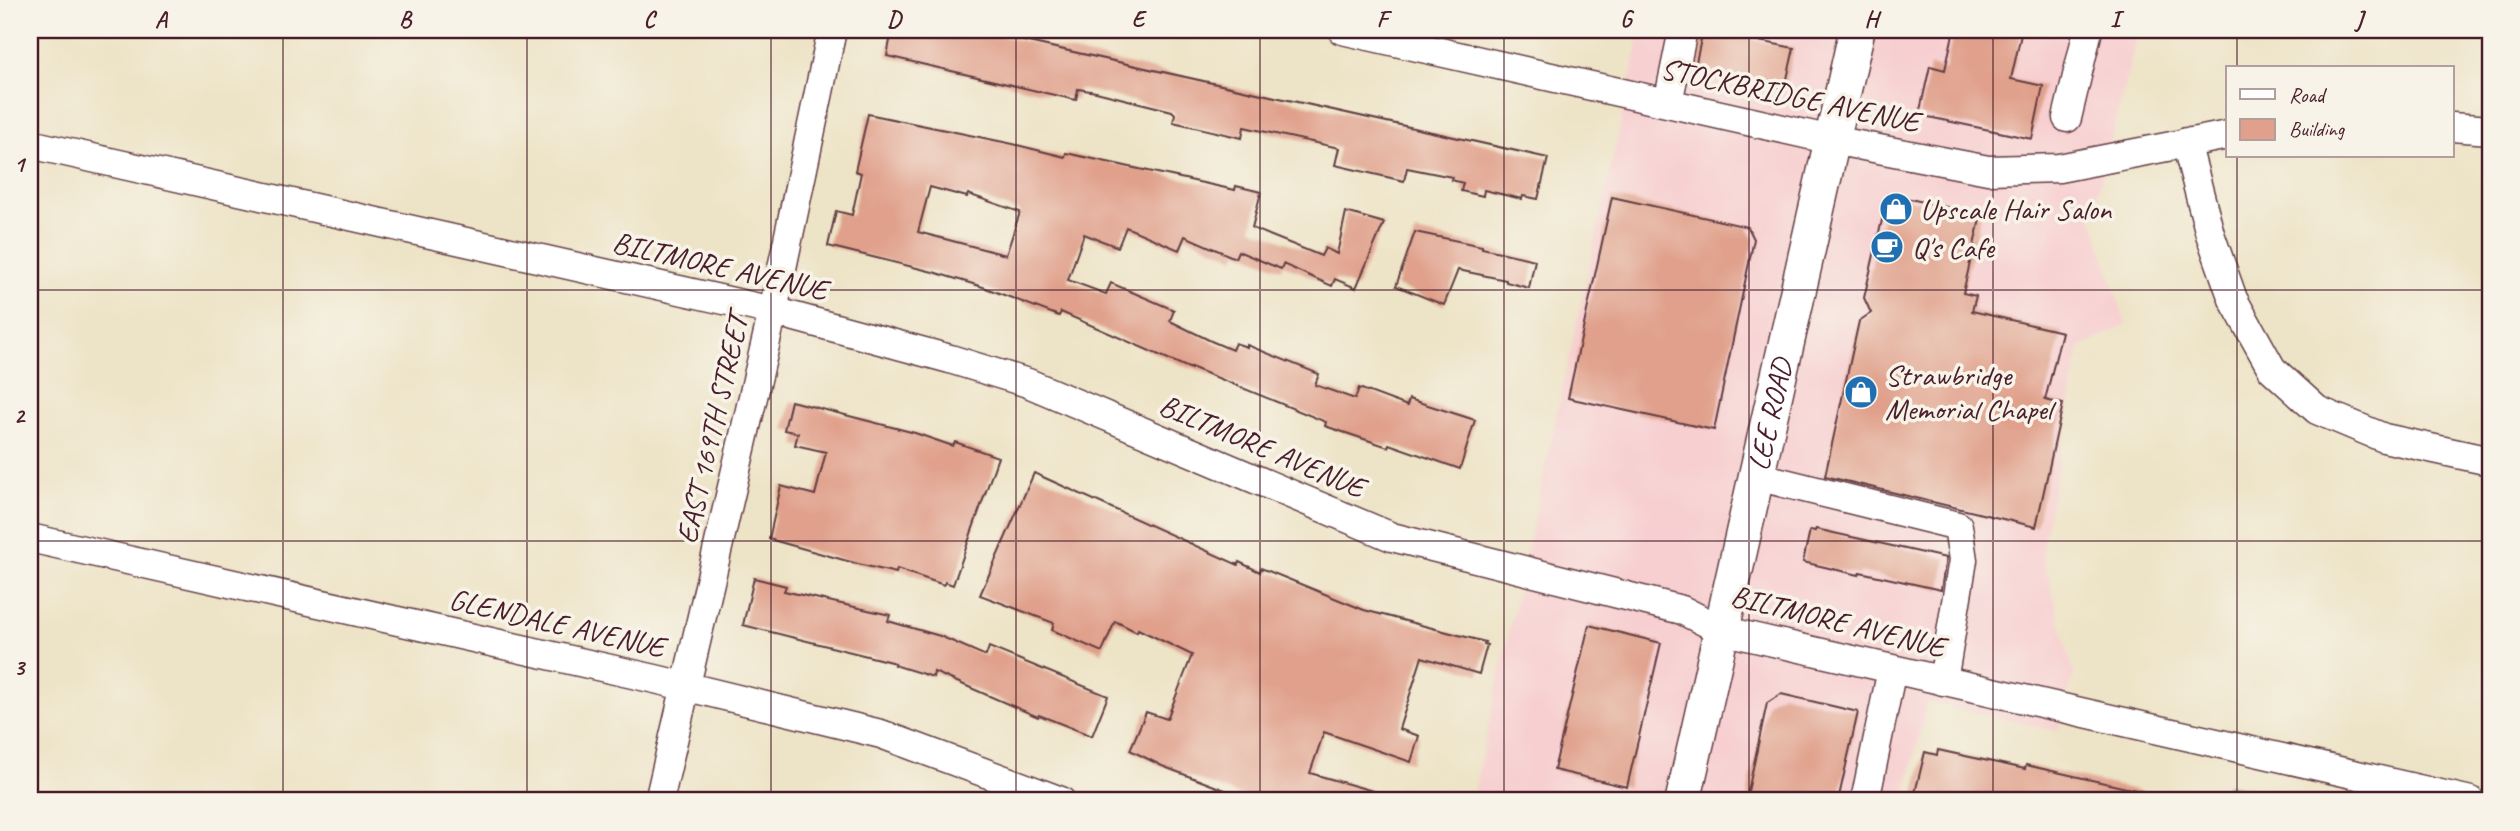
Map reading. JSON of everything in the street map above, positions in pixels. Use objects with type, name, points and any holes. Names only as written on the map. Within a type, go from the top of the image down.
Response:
[{"type":"main road","name":"LEE ROAD","points":[[1683,801],[1857,30]]},
{"type":"street","name":"EAST 169TH STREET","points":[[659,801],[773,311],[832,30]]},
{"type":"street","name":"STOCKBRIDGE AVENUE","points":[[1342,30],[1832,140],[1988,170],[2059,168],[2226,135]]},
{"type":"street","points":[[1668,103],[1683,30]]},
{"type":"street","points":[[2067,118],[2088,30]]},
{"type":"street","points":[[2454,127],[2490,130]]},
{"type":"street","points":[[2186,142],[2210,234],[2233,299],[2272,369],[2317,410],[2384,438],[2490,461]]},
{"type":"street","name":"BILTMORE AVENUE","points":[[30,144],[773,311],[1028,383],[1392,537],[1682,610],[1721,630],[2471,801]]},
{"type":"street","points":[[1756,476],[1958,526],[1963,560],[1943,681]]},
{"type":"street","name":"GLENDALE AVENUE","points":[[30,538],[686,686],[881,734],[1061,801]]},
{"type":"street","points":[[1865,801],[1892,669]]},
{"type":"shaded area","points":[[1641,30],[2138,30],[2092,218],[2126,324],[2080,348],[2042,551],[2074,674],[2058,731],[1927,702],[1904,801],[1472,801]]},
{"type":"green space","points":[[2228,785],[2302,801],[2224,801]]},
{"type":"building","points":[[892,30],[975,30],[1548,158],[1538,199],[1523,196],[1522,199],[1484,190],[1483,196],[1461,191],[1463,183],[1451,180],[1452,177],[1407,168],[1404,181],[1335,165],[1339,148],[1244,127],[1242,138],[1173,122],[1175,114],[1172,111],[1096,92],[1078,89],[1076,100],[887,56]]},
{"type":"building","points":[[1703,30],[1794,48],[1785,88],[1695,67]]},
{"type":"building","points":[[1954,30],[2022,30],[2011,79],[2043,86],[2032,139],[1919,115],[1930,66],[1945,70]]},
{"type":"building","points":[[868,114],[1065,157],[1066,153],[1235,190],[1236,186],[1261,192],[1252,228],[1321,256],[1325,248],[1337,254],[1346,212],[1384,223],[1356,288],[1335,279],[1332,286],[1283,264],[1281,269],[1238,251],[1235,258],[1185,236],[1179,250],[1126,227],[1118,247],[1084,234],[1068,280],[1106,294],[1111,283],[1174,310],[1170,321],[1211,341],[1232,350],[1235,343],[1247,345],[1319,374],[1315,385],[1355,399],[1359,388],[1407,406],[1409,399],[1475,420],[1460,469],[1389,444],[1388,447],[1325,426],[1326,422],[1191,369],[1061,312],[1059,316],[983,287],[828,246],[836,211],[852,215],[861,173],[855,171]],"holes":[[[930,187],[967,197],[968,194],[1020,212],[1006,255],[918,232]]]},
{"type":"building","points":[[1888,194],[1981,215],[1963,293],[1976,296],[1972,311],[2062,332],[2045,400],[2063,404],[2036,527],[1825,476],[1859,321],[1871,313],[1864,298]]},
{"type":"building","points":[[1612,197],[1748,227],[1754,239],[1714,430],[1568,398]]},
{"type":"building","points":[[1415,232],[1535,260],[1529,288],[1506,280],[1458,270],[1444,305],[1396,286]]},
{"type":"building","points":[[791,401],[915,433],[953,446],[955,442],[998,457],[953,585],[945,582],[944,585],[897,569],[896,573],[858,564],[769,539],[781,486],[815,495],[826,452],[795,445],[798,433],[784,430]]},
{"type":"building","points":[[1034,473],[1238,565],[1239,562],[1260,572],[1261,568],[1364,610],[1485,642],[1487,645],[1479,674],[1422,657],[1399,729],[1419,736],[1411,762],[1324,732],[1310,773],[1387,795],[1387,801],[1261,801],[1162,766],[1130,750],[1146,712],[1167,719],[1192,655],[1115,621],[1102,652],[1052,630],[1054,623],[980,595]]},
{"type":"building","points":[[1816,529],[1946,558],[1941,590],[1803,562],[1810,530]]},
{"type":"building","points":[[754,578],[786,586],[784,591],[890,615],[888,621],[940,636],[986,656],[989,647],[1108,696],[1092,736],[1039,715],[1038,717],[934,672],[933,677],[894,665],[895,663],[743,625]]},
{"type":"building","points":[[1589,625],[1661,643],[1627,787],[1554,770]]},
{"type":"building","points":[[1781,694],[1858,712],[1838,801],[1771,801],[1747,796],[1767,703]]},
{"type":"building","points":[[1938,750],[2025,769],[2026,765],[2144,792],[2143,801],[1933,801],[1914,797],[1925,752],[1937,755]]},
{"type":"place","name":"Upscale Hair Salon","points":[[1896,209]]},
{"type":"place","name":"Q's Cafe","points":[[1887,247]]},
{"type":"place","name":"Strawbridge Memorial Chapel","points":[[1861,392]]}]
